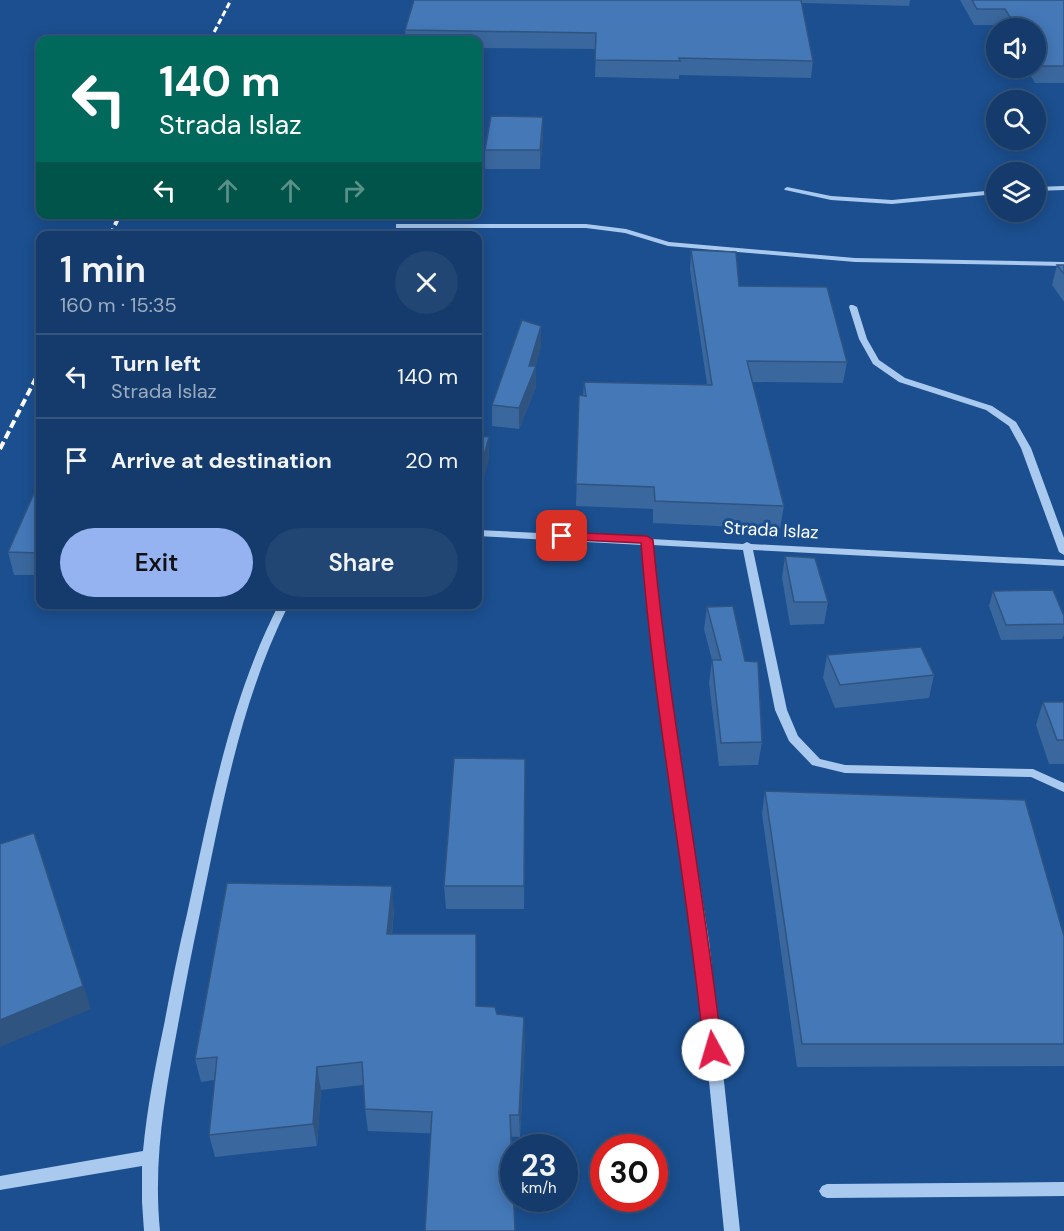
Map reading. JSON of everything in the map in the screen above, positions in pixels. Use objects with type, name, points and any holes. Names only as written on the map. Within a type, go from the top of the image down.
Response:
[{"type":"street","points":[[1046,189],[1064,188]]},
{"type":"street","points":[[787,189],[831,198],[892,202],[986,193]]},
{"type":"street","points":[[399,226],[586,226],[626,231],[668,244],[855,260],[1064,264]]},
{"type":"street","points":[[853,307],[863,339],[876,362],[902,380],[989,408],[1013,424],[1026,448],[1064,552]]},
{"type":"street","name":"Strada Islaz","points":[[482,533],[1064,563]]},
{"type":"street","points":[[647,540],[654,629],[702,941],[732,1231]]},
{"type":"street","points":[[747,545],[781,710],[793,738],[816,762],[845,769],[1033,773],[1064,788]]},
{"type":"street","points":[[152,1231],[150,1214],[152,1156],[158,1094],[192,913],[227,760],[254,667],[282,609]]},
{"type":"street","points":[[0,1183],[152,1156]]},
{"type":"street","points":[[827,1191],[1064,1189]]},
{"type":"building","points":[[414,0],[801,0],[813,61],[679,58],[680,61],[595,60],[596,33],[405,30]]},
{"type":"building","points":[[972,0],[1064,0],[1064,66],[1046,66],[1046,18],[1011,18],[1005,9],[977,9]]},
{"type":"building","points":[[491,116],[543,117],[540,150],[485,150]]},
{"type":"building","points":[[691,250],[736,252],[739,286],[827,287],[847,362],[747,361],[784,506],[655,501],[654,487],[576,484],[579,395],[586,396],[584,382],[712,385]]},
{"type":"building","points":[[1057,265],[1064,265],[1064,274]]},
{"type":"building","points":[[522,320],[541,326],[529,366],[536,366],[519,408],[492,405]]},
{"type":"building","points":[[482,436],[489,437],[482,463]]},
{"type":"building","points":[[35,491],[36,491],[36,553],[8,552]]},
{"type":"building","points":[[785,556],[815,558],[828,602],[794,602]]},
{"type":"building","points":[[1053,590],[1064,616],[1064,624],[1006,625],[993,591]]},
{"type":"building","points":[[733,606],[745,661],[758,662],[762,742],[721,743],[712,660],[721,660],[707,607]]},
{"type":"building","points":[[921,647],[934,675],[840,685],[827,655]]},
{"type":"building","points":[[1043,702],[1064,702],[1064,740],[1057,740]]},
{"type":"building","points":[[454,758],[525,759],[524,886],[444,886]]},
{"type":"building","points":[[765,791],[1025,800],[1064,936],[1064,1044],[802,1044]]},
{"type":"building","points":[[34,833],[83,986],[0,1020],[0,844]]},
{"type":"building","points":[[227,883],[392,886],[387,934],[476,934],[476,1006],[495,1007],[497,1014],[524,1017],[519,1115],[510,1115],[511,1134],[500,1134],[500,1212],[514,1212],[515,1231],[425,1231],[432,1112],[365,1109],[362,1062],[317,1067],[313,1124],[209,1135],[217,1057],[195,1059]]},
{"type":"railway","points":[[212,36],[231,0]]},
{"type":"railway","points":[[112,231],[118,219]]},
{"type":"railway","points":[[0,449],[36,378]]},
{"type":"route","points":[[562,536],[647,540],[654,629],[702,941],[713,1050]]}]
